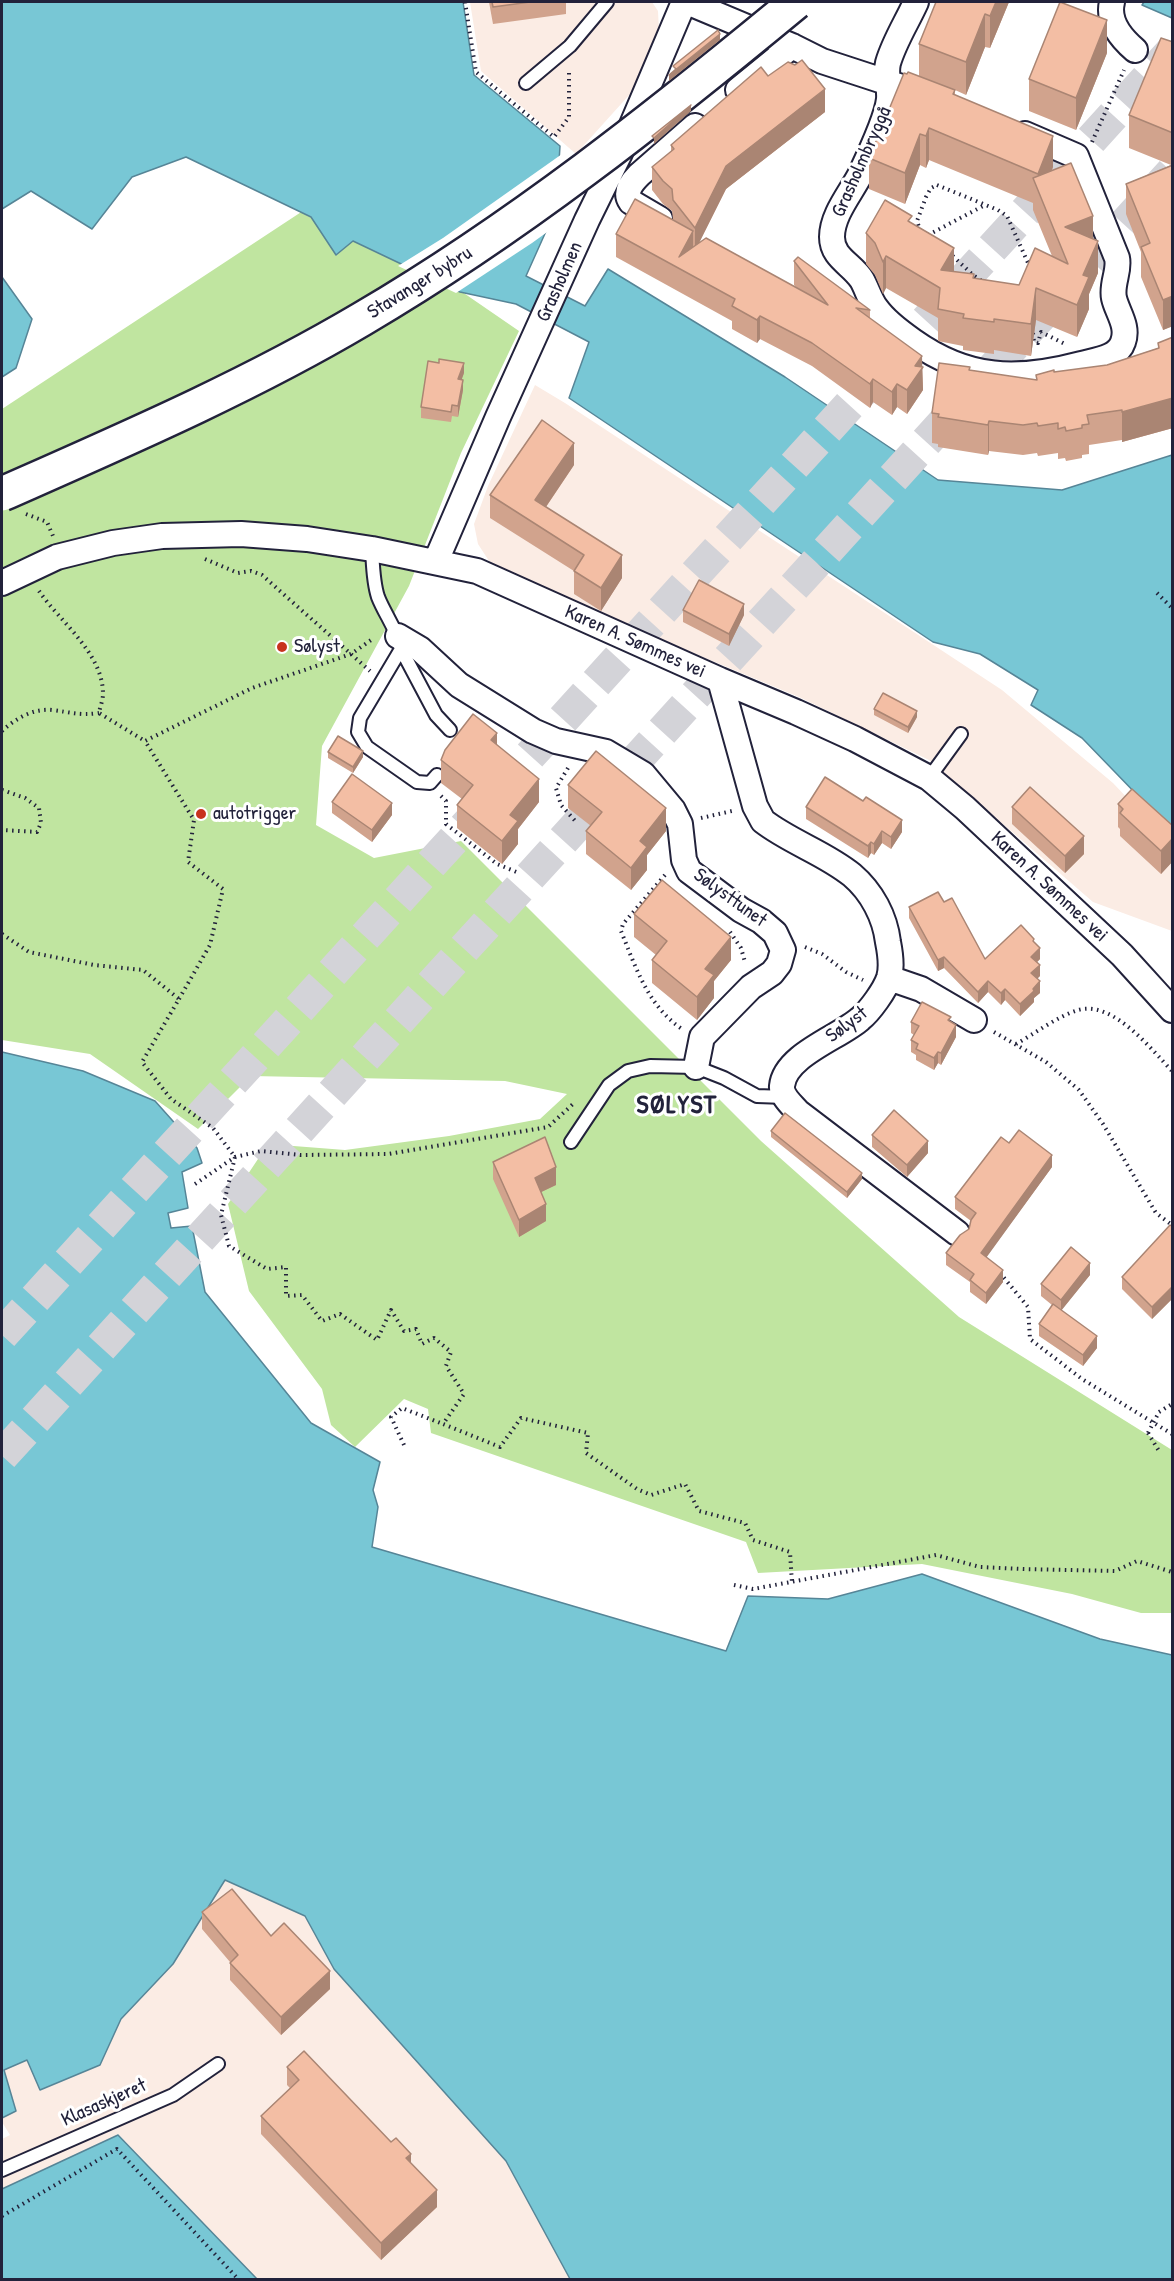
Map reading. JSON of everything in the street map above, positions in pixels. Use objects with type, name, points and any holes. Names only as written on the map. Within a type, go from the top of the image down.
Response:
[{"type":"main road","name":"Stavanger bybru","points":[[10,504],[362,320],[422,283],[515,221],[610,151],[796,2]]},
{"type":"street","name":"Grasholmbryggå","points":[[686,2],[792,46],[822,61],[948,103]]},
{"type":"street","name":"Grasholmen","points":[[436,561],[498,417],[620,153],[686,2]]},
{"type":"street","points":[[887,81],[887,65],[916,2]]},
{"type":"street","points":[[1112,2],[1110,11],[1115,27],[1135,50]]},
{"type":"street","points":[[660,219],[631,202],[628,191],[633,182],[719,105],[792,46]]},
{"type":"street","name":"Grasholmbryggå","points":[[887,81],[889,99],[883,119],[861,173],[834,223],[833,244],[839,257],[862,281],[870,300],[888,322],[928,352],[955,365],[996,375],[1036,373],[1078,365],[1112,355],[1123,342],[1125,332],[1114,299],[1113,288],[1118,264],[1076,156]]},
{"type":"street","points":[[1000,123],[1076,156]]},
{"type":"street","name":"Karen A. Sømmes vei","points":[[2,583],[57,557],[113,543],[162,536],[241,534],[307,539],[372,549],[477,571],[855,739],[929,778],[965,808],[1170,1000]]},
{"type":"street","name":"Sølysttunet","points":[[398,637],[420,649],[459,685],[533,731],[556,741],[606,752],[643,774],[673,810],[680,824],[684,860],[689,871],[741,910],[771,928],[782,946],[779,963],[772,973],[751,987],[702,1037]]},
{"type":"street","points":[[720,680],[755,806],[762,821],[852,876],[876,902],[887,929],[890,952],[887,982],[921,989],[974,1020]]},
{"type":"street","name":"Sølyst","points":[[785,1097],[782,1087],[785,1076],[792,1066],[808,1052],[859,1020],[871,1009],[887,982]]},
{"type":"street","points":[[696,1067],[702,1037]]},
{"type":"street","points":[[785,1097],[798,1112],[957,1233]]},
{"type":"lane","points":[[526,83],[570,46],[607,2]]},
{"type":"lane","points":[[372,549],[376,591],[436,715],[450,730]]},
{"type":"lane","points":[[398,637],[383,679],[360,718],[358,732],[367,747],[417,782],[433,779]]},
{"type":"lane","points":[[929,778],[961,734]]},
{"type":"lane","points":[[571,1142],[609,1085],[628,1071],[650,1066],[696,1067],[724,1078],[758,1096],[785,1097]]},
{"type":"lane","name":"Klasaskjeret","points":[[2,2170],[173,2095],[218,2064]]},
{"type":"path","points":[[1076,156],[1089,148],[1135,50]]},
{"type":"path","points":[[937,185],[985,205],[1007,216],[1029,265],[1026,286],[1015,295],[1000,293],[966,269],[942,246],[926,236],[920,230],[917,221],[926,198],[937,185]]},
{"type":"path","points":[[926,236],[985,205]]},
{"type":"path","points":[[959,272],[966,269]]},
{"type":"path","points":[[1015,295],[1019,301]]},
{"type":"path","points":[[1033,332],[1034,342],[1038,343],[1041,332]]},
{"type":"path","points":[[10,504],[26,514],[47,522],[54,537],[57,557]]},
{"type":"path","points":[[198,553],[206,560],[238,573],[251,571],[262,575],[361,664],[383,679]]},
{"type":"path","points":[[41,585],[39,592],[86,650],[98,671],[103,694],[99,713]]},
{"type":"path","points":[[1157,593],[1173,608]]},
{"type":"path","points":[[145,741],[252,688],[398,637]]},
{"type":"path","points":[[2,731],[13,721],[35,712],[50,710],[83,716],[99,713],[145,741],[194,820],[188,862],[223,889],[210,945],[142,1062],[171,1099],[213,1128],[236,1157]]},
{"type":"path","points":[[574,745],[574,760],[556,788],[561,806],[577,823]]},
{"type":"path","points":[[433,779],[446,801],[446,824],[497,864],[519,873]]},
{"type":"path","points":[[2,790],[25,798],[39,808],[41,823],[37,832],[2,830]]},
{"type":"path","points":[[680,824],[755,806]]},
{"type":"path","points":[[684,860],[673,864],[622,924],[621,931],[640,979],[657,1007],[681,1029],[702,1037]]},
{"type":"path","points":[[729,931],[741,948],[745,965],[762,980]]},
{"type":"path","points":[[2,934],[29,952],[94,965],[143,970],[179,999]]},
{"type":"path","points":[[782,946],[801,945],[810,948],[846,972],[867,982],[887,982]]},
{"type":"path","points":[[1016,1044],[1071,1013],[1089,1009],[1121,1020],[1173,1071]]},
{"type":"path","points":[[974,1020],[1046,1062],[1079,1090],[1103,1124],[1156,1213],[1173,1225]]},
{"type":"path","points":[[195,1184],[236,1157],[261,1151],[301,1155],[388,1154],[548,1127],[585,1092],[609,1085]]},
{"type":"path","points":[[236,1157],[221,1215],[229,1246],[267,1269],[286,1267],[286,1296],[302,1295],[322,1322],[340,1314],[377,1341],[391,1310],[404,1331],[416,1329],[422,1344],[434,1338],[451,1352],[446,1366],[464,1394],[443,1424]]},
{"type":"path","points":[[998,1271],[1028,1307],[1030,1339],[1082,1379],[1173,1434]]},
{"type":"path","points":[[1159,1451],[1148,1433],[1159,1412],[1172,1404]]},
{"type":"path","points":[[404,1445],[391,1417],[402,1408],[500,1447],[521,1418],[588,1433],[586,1453],[637,1489],[651,1495],[685,1484],[699,1511],[745,1523],[753,1540],[790,1552],[792,1583]]},
{"type":"path","points":[[734,1585],[753,1589],[936,1555],[980,1567],[1023,1569],[1115,1570],[1137,1560],[1173,1572]]},
{"type":"path","points":[[2,2216],[117,2149],[239,2280]]},
{"type":"shaded area","points":[[470,2],[652,2],[658,11],[659,31],[631,93],[576,154],[481,71]]},
{"type":"shaded area","points":[[535,385],[1002,690],[1113,783],[1172,845],[1172,931],[1093,902],[929,760],[799,697],[599,614],[489,561],[478,544],[474,524],[488,486]]},
{"type":"shaded area","points":[[225,1880],[305,1916],[334,1969],[506,2161],[570,2279],[257,2279],[119,2135],[2,2189],[2,2139],[10,2135],[2,2118],[16,2111],[4,2070],[27,2059],[41,2090],[100,2065],[121,2019],[173,1964]]},
{"type":"green space","points":[[324,197],[519,331],[461,453],[409,586],[322,746],[316,825],[374,858],[461,841],[761,1141],[959,1317],[1172,1450],[1172,1613],[1141,1613],[1072,1594],[922,1564],[758,1573],[746,1542],[431,1433],[428,1409],[404,1399],[355,1447],[331,1425],[322,1389],[249,1291],[228,1204],[268,1144],[345,1150],[449,1136],[540,1119],[567,1094],[505,1081],[251,1076],[198,1129],[90,1054],[2,1040],[2,409]]},
{"type":"water","points":[[2,2],[463,2],[474,75],[560,146],[556,209],[526,276],[585,306],[608,269],[785,377],[938,480],[1062,490],[1172,455],[1172,831],[1082,738],[1031,705],[1038,690],[980,654],[933,642],[569,398],[589,342],[516,304],[460,292],[353,241],[336,255],[311,217],[186,157],[132,177],[92,229],[31,191],[2,209]]},
{"type":"water","points":[[1144,2],[1172,2],[1172,18],[1142,5]]},
{"type":"water","points":[[2,277],[32,319],[16,368],[2,377]]},
{"type":"water","points":[[2,1052],[83,1071],[155,1101],[197,1148],[202,1163],[182,1172],[188,1208],[168,1213],[171,1228],[192,1226],[205,1292],[311,1423],[380,1462],[373,1490],[378,1507],[372,1547],[726,1651],[748,1596],[828,1599],[922,1574],[1100,1639],[1172,1655],[1172,2279],[570,2279],[506,2161],[334,1969],[305,1916],[225,1880],[173,1964],[121,2019],[100,2065],[40,2090],[27,2060],[4,2070],[16,2111],[2,2118]]},
{"type":"water","points":[[118,2135],[257,2279],[2,2279],[2,2189]]},
{"type":"pier","points":[[562,154],[559,209],[550,230],[532,243],[456,293],[398,266],[443,238]]},
{"type":"building","points":[[492,2],[530,2],[493,7]]},
{"type":"building","points":[[936,2],[996,2],[990,16],[985,14],[966,62],[919,44]]},
{"type":"building","points":[[1060,2],[1107,20],[1076,98],[1029,79]]},
{"type":"building","points":[[718,30],[720,34],[669,75],[676,69],[673,66]]},
{"type":"building","points":[[1161,38],[1173,42],[1173,133],[1129,115]]},
{"type":"building","points":[[802,60],[825,89],[726,166],[695,228],[673,200],[672,189],[652,167],[674,149],[671,145],[761,67],[768,76],[788,62],[795,65]]},
{"type":"building","points":[[908,72],[955,90],[953,94],[1053,136],[1038,174],[929,128],[926,136],[920,134],[905,173],[869,158],[904,73]]},
{"type":"building","points":[[691,105],[654,138],[652,136]]},
{"type":"building","points":[[1071,163],[1093,216],[1065,227],[1098,241],[1083,275],[1089,277],[1077,305],[1036,288],[1031,324],[963,318],[964,314],[938,309],[940,288],[886,256],[883,262],[875,243],[866,233],[885,200],[912,216],[908,221],[954,248],[941,270],[974,274],[973,278],[1019,285],[1035,248],[1068,264],[1033,178]]},
{"type":"building","points":[[1173,165],[1173,296],[1163,300],[1141,247],[1150,243],[1126,184]]},
{"type":"building","points":[[635,199],[693,231],[679,257],[706,238],[828,305],[794,261],[798,257],[870,310],[856,308],[922,356],[915,366],[923,367],[907,390],[897,384],[892,392],[873,379],[870,384],[812,343],[760,316],[757,320],[732,306],[735,299],[616,234]]},
{"type":"building","points":[[1173,337],[1173,398],[1122,412],[1122,410],[1087,415],[1089,424],[1082,425],[1082,428],[1066,431],[1065,427],[1058,429],[1058,423],[1038,426],[1037,423],[1023,425],[989,421],[988,425],[938,417],[939,414],[932,413],[939,363],[1037,380],[1036,375],[1054,370],[1054,372],[1107,365],[1159,348],[1158,343]]},
{"type":"building","points":[[439,359],[464,363],[458,379],[463,380],[458,406],[452,405],[451,412],[421,407],[428,361],[439,363]]},
{"type":"building","points":[[542,420],[574,443],[535,500],[622,555],[601,588],[574,571],[584,555],[490,495]]},
{"type":"building","points":[[699,580],[744,604],[729,634],[683,610]]},
{"type":"building","points":[[883,693],[917,711],[908,727],[874,709]]},
{"type":"building","points":[[473,714],[497,733],[491,740],[539,779],[510,815],[518,821],[502,841],[457,805],[473,785],[441,760],[445,750]]},
{"type":"building","points":[[338,736],[363,751],[353,767],[328,752]]},
{"type":"building","points":[[596,751],[666,808],[640,841],[647,847],[631,868],[586,831],[602,812],[568,785]]},
{"type":"building","points":[[352,774],[392,803],[372,830],[332,802]]},
{"type":"building","points":[[825,777],[863,801],[866,797],[902,820],[891,837],[882,831],[874,844],[871,842],[868,846],[806,807]]},
{"type":"building","points":[[1030,787],[1084,836],[1065,856],[1012,807]]},
{"type":"building","points":[[1132,789],[1173,826],[1173,838],[1161,851],[1120,813],[1123,809],[1118,804]]},
{"type":"building","points":[[662,880],[731,937],[705,969],[714,975],[697,997],[652,960],[667,941],[634,914]]},
{"type":"building","points":[[938,892],[944,902],[952,898],[985,959],[1021,925],[1034,939],[1033,941],[1040,948],[1031,957],[1040,965],[1031,973],[1040,981],[1033,989],[1034,991],[1020,1004],[1005,989],[1001,993],[988,981],[978,992],[944,957],[938,960],[909,907]]},
{"type":"building","points":[[922,1002],[951,1017],[948,1020],[956,1025],[941,1053],[938,1052],[934,1058],[916,1049],[918,1044],[911,1040],[919,1026],[911,1022]]},
{"type":"building","points":[[894,1110],[928,1141],[907,1165],[872,1135]]},
{"type":"building","points":[[785,1113],[862,1173],[847,1192],[771,1131]]},
{"type":"building","points":[[1019,1130],[1052,1155],[981,1253],[1003,1270],[986,1293],[970,1280],[974,1274],[946,1253],[960,1235],[969,1229],[976,1213],[955,1197],[1001,1137],[1009,1143]]},
{"type":"building","points":[[545,1137],[556,1167],[535,1178],[546,1204],[519,1220],[493,1162]]},
{"type":"building","points":[[1170,1225],[1173,1227],[1173,1286],[1152,1307],[1122,1277]]},
{"type":"building","points":[[1071,1247],[1090,1263],[1061,1300],[1041,1284]]},
{"type":"building","points":[[1053,1304],[1097,1336],[1083,1355],[1039,1324]]},
{"type":"building","points":[[232,1889],[271,1936],[284,1923],[330,1971],[281,2017],[230,1963],[238,1955],[202,1912]]},
{"type":"building","points":[[304,2051],[391,2142],[396,2138],[411,2154],[406,2158],[437,2190],[381,2243],[261,2116],[299,2080],[287,2067]]},
{"type":"tunnel","points":[[2,1335],[1172,51]]},
{"type":"tunnel","points":[[2,1456],[1172,172]]},
{"type":"place","name":"Sølyst","points":[[282,647]]},
{"type":"place","name":"autotrigger","points":[[201,814]]},
{"type":"district","name":"SØLYST","points":[[677,1106]]}]
